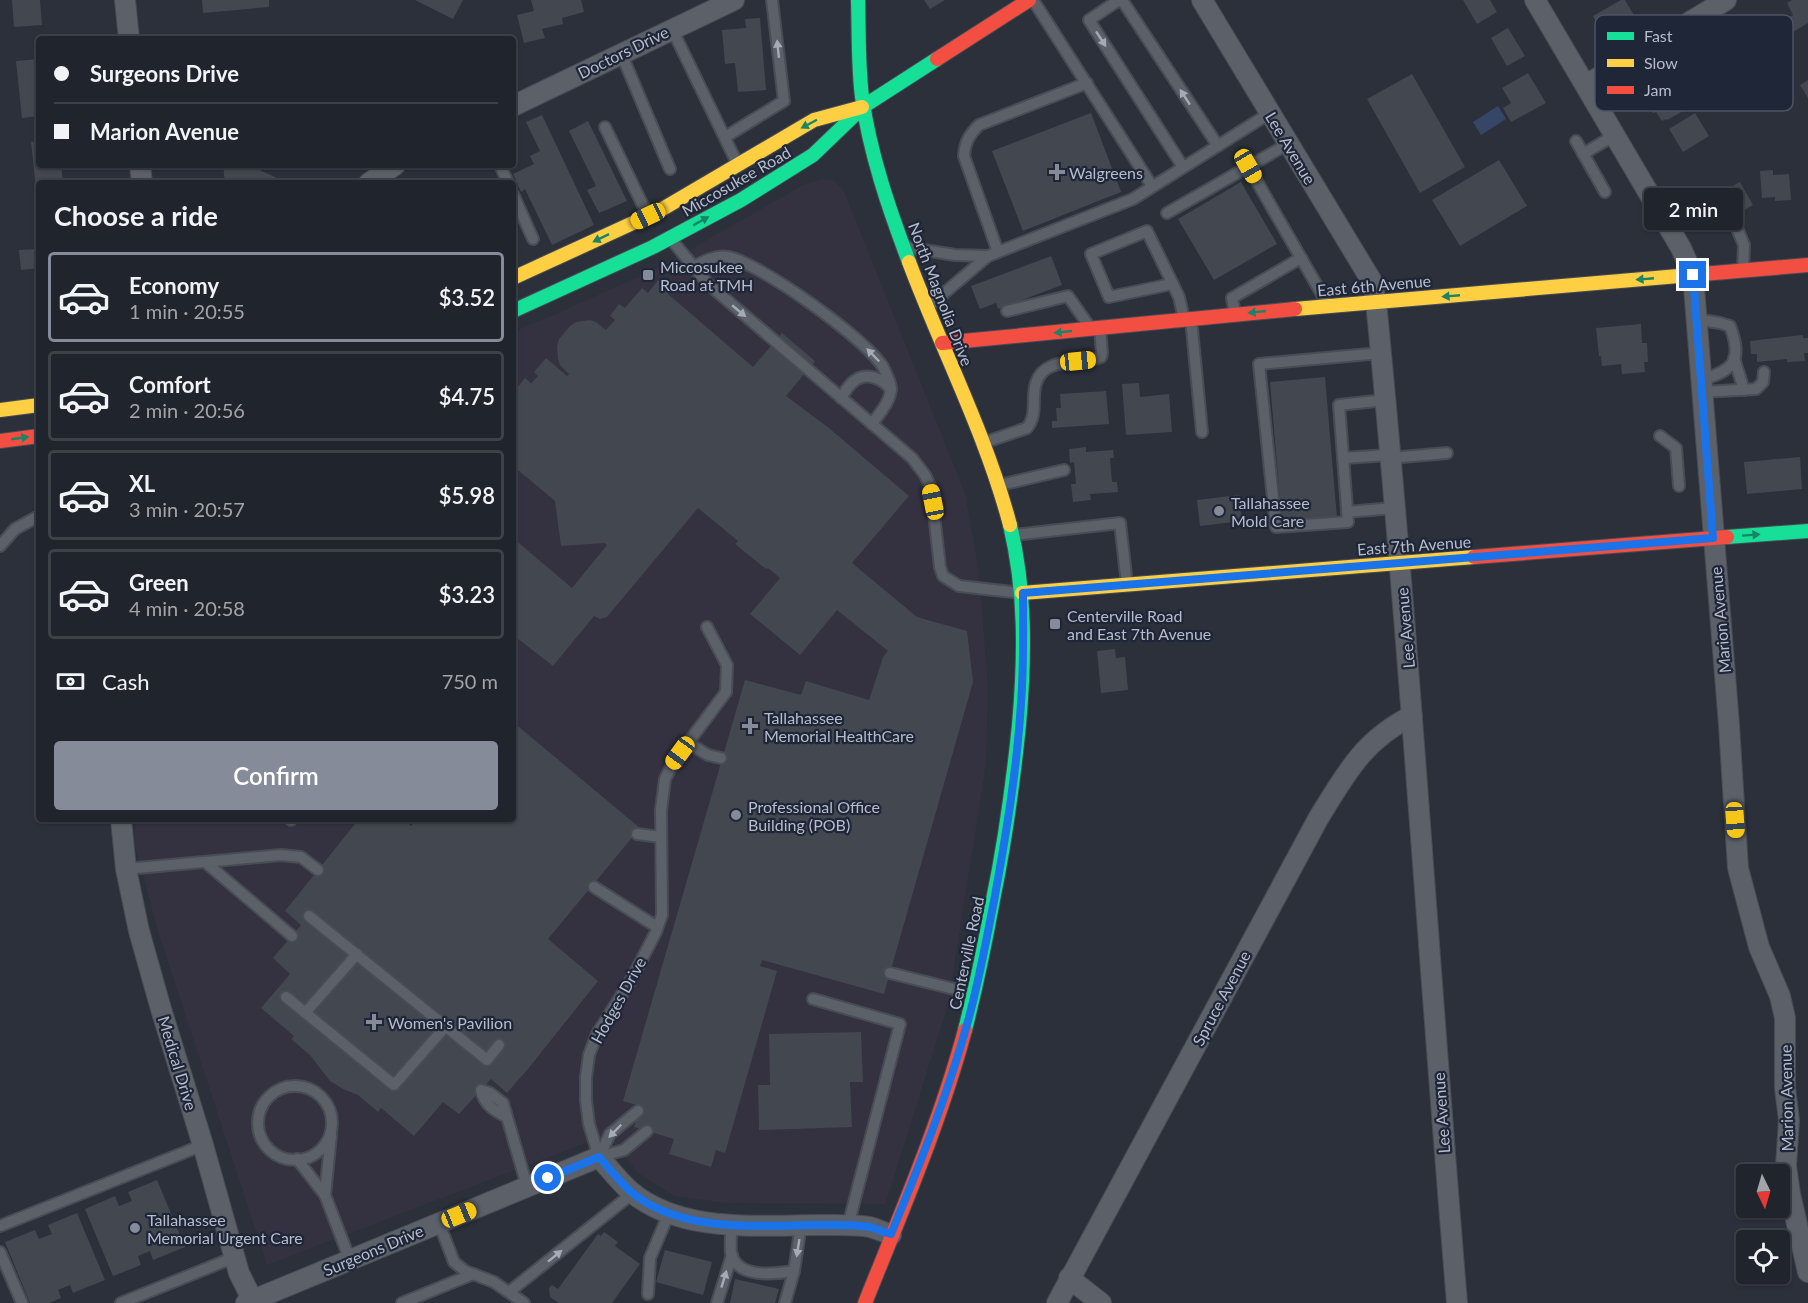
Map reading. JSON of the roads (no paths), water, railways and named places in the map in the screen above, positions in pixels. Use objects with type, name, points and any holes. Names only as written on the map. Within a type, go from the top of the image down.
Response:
[{"type":"street","points":[[126,0],[129,36]]},
{"type":"street","name":"Doctors Drive","points":[[516,105],[734,0]]},
{"type":"street","name":"North Magnolia Drive","points":[[858,0],[860,72],[864,106],[876,162],[927,308],[999,485],[1012,535],[1023,593]]},
{"type":"street","name":"Miccosukee Road","points":[[516,310],[670,238],[741,200],[813,155],[864,106],[1031,0]]},
{"type":"street","name":"Lee Avenue","points":[[1202,0],[1371,280],[1376,302],[1400,562],[1457,1303]]},
{"type":"street","name":"Marion Avenue","points":[[1535,0],[1595,101]]},
{"type":"street","points":[[1701,15],[1726,0]]},
{"type":"street","points":[[1586,85],[1595,80]]},
{"type":"street","name":"Miccosukee Road","points":[[516,277],[648,216],[814,120],[864,106]]},
{"type":"street","name":"Marion Avenue","points":[[1601,111],[1681,248],[1693,275],[1729,725],[1738,868],[1759,947],[1780,996],[1785,1018],[1785,1088],[1789,1120],[1786,1166],[1808,1272]]},
{"type":"street","points":[[373,180],[391,168]]},
{"type":"street","name":"East 6th Avenue","points":[[942,344],[1329,305],[1808,265]]},
{"type":"street","points":[[0,410],[36,405]]},
{"type":"street","points":[[0,441],[36,436]]},
{"type":"street","name":"East 7th Avenue","points":[[1023,593],[1808,531]]},
{"type":"street","name":"Centerville Road","points":[[865,1303],[919,1167],[950,1080],[983,959],[1008,821],[1021,703],[1023,593]]},
{"type":"street","name":"Spruce Avenue","points":[[1057,1303],[1312,830],[1344,776],[1366,747],[1384,732],[1412,716]]},
{"type":"street","name":"Medical Drive","points":[[121,822],[126,869],[139,931],[204,1145],[239,1273],[251,1302]]},
{"type":"street","name":"Surgeons Drive","points":[[251,1302],[599,1157]]},
{"type":"street","name":"Hodges Drive","points":[[599,1157],[633,1193],[669,1213],[696,1220],[732,1225],[868,1227],[891,1234]]},
{"type":"street","points":[[1069,1278],[1101,1303]]},
{"type":"lane","points":[[725,138],[784,101],[772,0]]},
{"type":"lane","points":[[1031,0],[1152,186]]},
{"type":"lane","points":[[1184,167],[1089,20],[1120,0],[1218,146]]},
{"type":"lane","points":[[672,29],[738,165]]},
{"type":"lane","points":[[621,53],[670,169]]},
{"type":"lane","points":[[993,254],[964,156],[964,144],[979,125],[1087,83]]},
{"type":"lane","points":[[927,308],[993,254],[1133,199],[1270,113]]},
{"type":"lane","points":[[605,127],[648,216]]},
{"type":"lane","points":[[1583,154],[1615,135]]},
{"type":"lane","points":[[1576,141],[1605,192]]},
{"type":"lane","points":[[1167,213],[1288,144]]},
{"type":"lane","points":[[1248,166],[1329,305]]},
{"type":"lane","points":[[516,201],[533,239]]},
{"type":"lane","points":[[1734,221],[1744,245],[1743,270]]},
{"type":"lane","points":[[1172,284],[1109,297],[1091,254],[1147,231],[1179,297],[1188,319],[1202,432]]},
{"type":"lane","points":[[670,238],[708,284],[912,458],[925,475],[931,488],[943,576],[959,586],[1023,593]]},
{"type":"lane","points":[[904,247],[955,255],[993,254]]},
{"type":"lane","points":[[693,267],[709,259],[726,257],[746,263],[842,327],[869,351],[882,366],[890,381],[891,391],[888,400],[872,424]]},
{"type":"lane","points":[[1235,315],[1232,298],[1301,258]]},
{"type":"lane","points":[[982,443],[1027,428],[1031,424],[1034,415],[1035,385],[1041,373],[1049,367],[1061,363],[1095,360],[1101,357],[1102,353],[1095,328],[1068,296],[1007,311]]},
{"type":"lane","points":[[1696,319],[1720,322],[1730,326],[1735,339],[1736,355],[1729,368],[1701,386]]},
{"type":"lane","points":[[1381,353],[1259,364],[1276,527],[1348,522],[1339,405],[1385,400]]},
{"type":"lane","points":[[1734,358],[1744,390]]},
{"type":"lane","points":[[1701,386],[1756,389],[1763,382],[1764,372]]},
{"type":"lane","points":[[841,398],[851,383],[859,378],[874,376],[887,385],[891,391]]},
{"type":"lane","points":[[1660,436],[1676,448],[1679,486]]},
{"type":"lane","points":[[1343,458],[1447,453]]},
{"type":"lane","points":[[999,485],[1064,470]]},
{"type":"lane","points":[[1347,512],[1394,508]]},
{"type":"lane","points":[[0,546],[15,529],[36,518]]},
{"type":"lane","points":[[1012,535],[1120,523],[1127,584]]},
{"type":"lane","name":"Hodges Drive","points":[[599,1157],[589,1124],[586,1101],[589,1055],[597,1034],[631,980],[662,915],[661,810],[665,779],[673,763],[726,692],[728,665],[707,627]]},
{"type":"lane","points":[[688,743],[708,755],[721,758]]},
{"type":"lane","points":[[638,834],[661,837]]},
{"type":"lane","points":[[126,869],[281,855],[302,857],[318,870]]},
{"type":"lane","points":[[205,862],[292,936]]},
{"type":"lane","points":[[594,887],[657,927]]},
{"type":"lane","points":[[309,916],[487,1060],[499,1045]]},
{"type":"lane","points":[[305,1013],[357,954]]},
{"type":"lane","points":[[890,973],[974,994]]},
{"type":"lane","points":[[286,997],[394,1085],[446,1026]]},
{"type":"lane","points":[[813,999],[900,1024],[848,1226]]},
{"type":"lane","points":[[325,1195],[331,1131],[332,1120],[329,1108],[322,1098],[312,1090],[300,1086],[287,1087],[275,1091],[260,1110],[258,1123],[260,1136],[274,1154],[285,1158],[308,1157],[326,1142],[331,1131]]},
{"type":"lane","points":[[599,1157],[610,1134],[638,1111]]},
{"type":"lane","points":[[507,1118],[527,1186]]},
{"type":"lane","points":[[599,1157],[624,1150],[647,1131]]},
{"type":"lane","points":[[0,1227],[204,1145]]},
{"type":"lane","points":[[297,1159],[325,1195],[350,1260]]},
{"type":"lane","points":[[509,1292],[633,1193]]},
{"type":"lane","points":[[648,1294],[650,1258],[669,1213]]},
{"type":"lane","points":[[439,1223],[454,1262],[465,1271],[494,1282],[525,1303]]},
{"type":"lane","points":[[717,1303],[732,1255],[732,1225]]},
{"type":"lane","points":[[785,1303],[794,1270],[801,1225]]},
{"type":"lane","points":[[0,1252],[22,1303]]},
{"type":"lane","points":[[732,1255],[738,1265],[750,1271],[770,1274],[794,1270]]},
{"type":"lane","points":[[121,1303],[235,1257]]},
{"type":"lane","points":[[402,1303],[474,1274]]},
{"type":"water","points":[[1498,106],[1506,119],[1481,135],[1473,122]]},
{"type":"place","name":"Walgreens","points":[[1057,172]]},
{"type":"place","name":"Miccosukee Road at TMH","points":[[648,275]]},
{"type":"place","name":"Tallahassee Mold Care","points":[[1219,511]]},
{"type":"place","name":"Centerville Road and East 7th Avenue","points":[[1055,624]]},
{"type":"place","name":"Tallahassee Memorial HealthCare","points":[[750,726]]},
{"type":"place","name":"Professional Office Building (POB)","points":[[736,815]]},
{"type":"place","name":"Women's Pavilion","points":[[374,1022]]},
{"type":"place","name":"Tallahassee Memorial Urgent Care","points":[[135,1228]]}]
